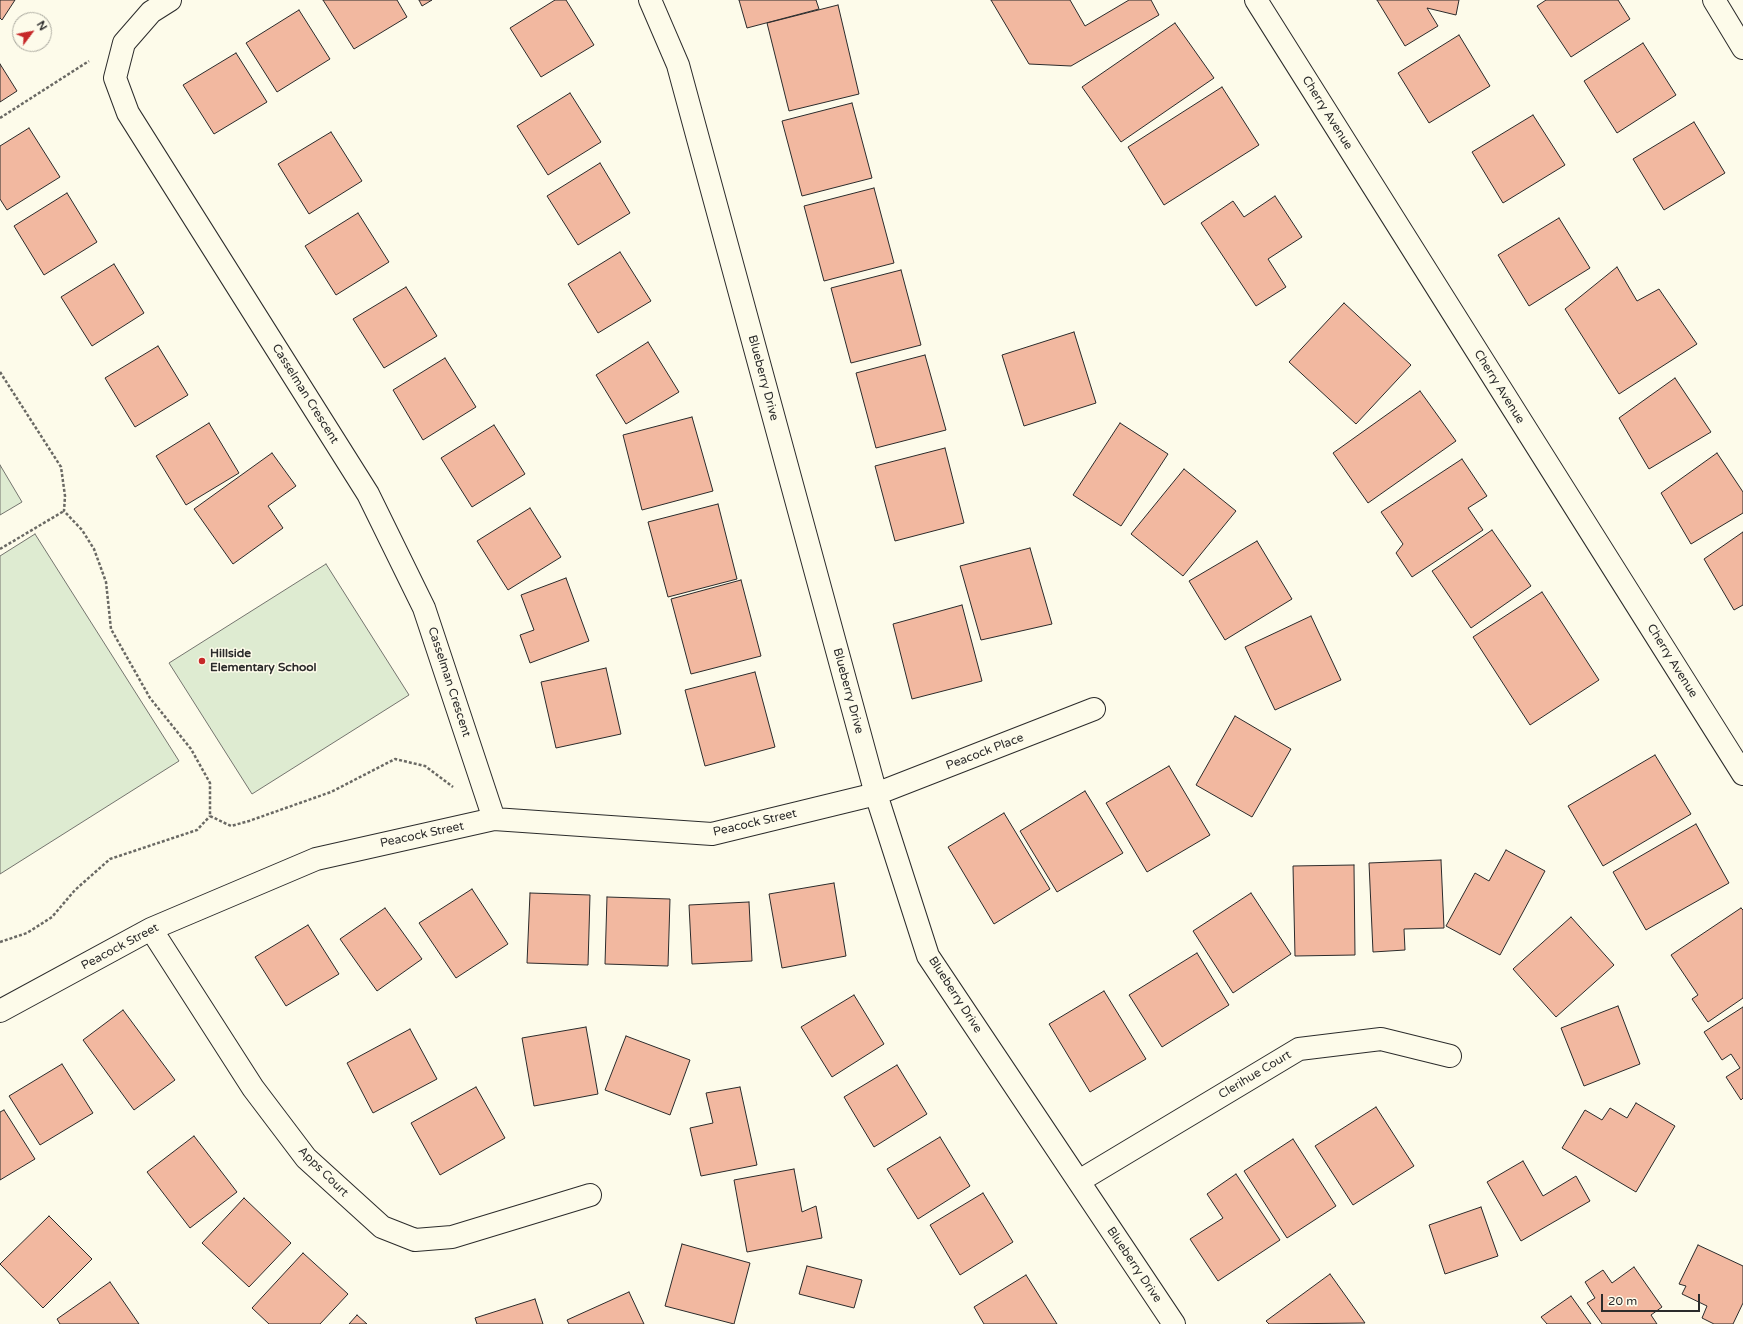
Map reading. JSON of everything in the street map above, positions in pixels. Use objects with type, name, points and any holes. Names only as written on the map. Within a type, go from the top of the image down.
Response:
[{"type":"street","name":"Casselman Crescent","points":[[170,0],[151,12],[124,43],[115,78],[128,113],[368,494],[424,608],[494,820]]},
{"type":"street","name":"Blueberry Drive","points":[[650,0],[678,65],[876,794],[928,956],[1174,1324]]},
{"type":"street","name":"Cherry Avenue","points":[[1256,0],[1743,774]]},
{"type":"street","points":[[1714,0],[1743,48]]},
{"type":"street","name":"Peacock Place","points":[[876,794],[1094,709]]},
{"type":"street","name":"Peacock Street","points":[[0,1011],[151,929],[316,859],[494,820],[712,834],[876,794]]},
{"type":"street","name":"Apps Court","points":[[151,929],[253,1088],[306,1158],[382,1227],[415,1240],[452,1237],[590,1195]]},
{"type":"street","name":"Clerihue Court","points":[[1079,1181],[1299,1049],[1381,1039],[1450,1056]]},
{"type":"path","points":[[0,118],[82,65],[124,43]]},
{"type":"path","points":[[0,372],[61,467],[64,511],[82,530],[94,549],[106,582],[111,629],[150,698],[191,749],[210,783],[210,816],[197,830],[110,859],[75,890],[52,917],[27,933],[0,942]]},
{"type":"path","points":[[0,549],[64,511]]},
{"type":"path","points":[[210,816],[231,826],[249,821],[331,792],[395,759],[425,766],[454,788]]},
{"type":"green space","points":[[0,465],[22,502],[0,515]]},
{"type":"green space","points":[[35,534],[179,761],[0,874],[0,556]]},
{"type":"green space","points":[[326,564],[409,695],[252,794],[169,663]]},
{"type":"building","points":[[0,0],[15,0],[2,20],[0,18]]},
{"type":"building","points":[[323,0],[397,0],[407,17],[354,49]]},
{"type":"building","points":[[419,0],[432,0],[422,6]]},
{"type":"building","points":[[555,0],[566,0],[594,45],[541,77],[510,28]]},
{"type":"building","points":[[739,0],[816,0],[819,9],[747,28]]},
{"type":"building","points":[[991,0],[1070,0],[1085,26],[1129,0],[1151,0],[1159,15],[1071,66],[1029,64]]},
{"type":"building","points":[[1377,0],[1459,0],[1456,15],[1427,8],[1438,26],[1405,46]]},
{"type":"building","points":[[1546,0],[1618,0],[1630,19],[1571,57],[1537,6]]},
{"type":"building","points":[[838,5],[859,94],[789,111],[767,23]]},
{"type":"building","points":[[299,10],[330,59],[277,92],[246,43]]},
{"type":"building","points":[[1175,23],[1214,78],[1121,142],[1082,87]]},
{"type":"building","points":[[1459,35],[1490,86],[1429,123],[1398,73]]},
{"type":"building","points":[[1643,43],[1676,95],[1617,133],[1584,81]]},
{"type":"building","points":[[236,53],[267,102],[214,134],[183,85]]},
{"type":"building","points":[[0,64],[17,91],[0,102]]},
{"type":"building","points":[[1222,87],[1259,145],[1164,205],[1128,147]]},
{"type":"building","points":[[570,93],[601,142],[548,175],[517,126]]},
{"type":"building","points":[[852,103],[872,178],[802,196],[782,121]]},
{"type":"building","points":[[1533,115],[1565,165],[1503,203],[1472,152]]},
{"type":"building","points":[[1694,122],[1725,173],[1664,210],[1633,159]]},
{"type":"building","points":[[29,128],[60,177],[7,210],[0,199],[0,146]]},
{"type":"building","points":[[331,132],[362,181],[309,214],[278,164]]},
{"type":"building","points":[[600,163],[630,213],[578,245],[547,196]]},
{"type":"building","points":[[874,188],[894,263],[824,281],[804,206]]},
{"type":"building","points":[[67,193],[97,242],[44,275],[14,226]]},
{"type":"building","points":[[1275,196],[1302,237],[1268,259],[1286,287],[1256,306],[1201,223],[1233,201],[1244,217]]},
{"type":"building","points":[[358,213],[389,262],[336,295],[305,246]]},
{"type":"building","points":[[1559,218],[1590,268],[1529,306],[1498,255]]},
{"type":"building","points":[[620,252],[651,301],[598,333],[568,284]]},
{"type":"building","points":[[114,264],[144,313],[92,346],[61,297]]},
{"type":"building","points":[[1617,267],[1637,301],[1659,289],[1697,344],[1619,394],[1565,309]]},
{"type":"building","points":[[901,270],[921,345],[851,363],[831,288]]},
{"type":"building","points":[[406,287],[437,336],[384,368],[353,319]]},
{"type":"building","points":[[1344,303],[1411,365],[1356,424],[1289,362]]},
{"type":"building","points":[[1074,332],[1096,403],[1024,426],[1002,355]]},
{"type":"building","points":[[648,342],[679,392],[626,424],[596,375]]},
{"type":"building","points":[[158,346],[188,395],[135,427],[105,378]]},
{"type":"building","points":[[925,355],[946,430],[876,448],[856,373]]},
{"type":"building","points":[[445,358],[476,407],[423,440],[393,390]]},
{"type":"building","points":[[1675,378],[1711,432],[1649,469],[1619,418]]},
{"type":"building","points":[[1420,391],[1456,441],[1368,503],[1333,453]]},
{"type":"building","points":[[692,417],[713,491],[642,510],[623,435]]},
{"type":"building","points":[[209,423],[239,473],[186,505],[156,456]]},
{"type":"building","points":[[1120,423],[1168,454],[1121,526],[1073,495]]},
{"type":"building","points":[[494,425],[525,474],[472,507],[441,458]]},
{"type":"building","points":[[945,448],[964,523],[895,541],[875,466]]},
{"type":"building","points":[[272,453],[296,486],[268,506],[283,528],[233,564],[194,509]]},
{"type":"building","points":[[1717,453],[1743,492],[1743,513],[1691,544],[1661,493]]},
{"type":"building","points":[[1462,459],[1487,496],[1468,508],[1483,530],[1412,577],[1396,553],[1403,544],[1381,512]]},
{"type":"building","points":[[1184,469],[1236,511],[1183,576],[1131,534]]},
{"type":"building","points":[[718,504],[737,579],[668,597],[648,522]]},
{"type":"building","points":[[530,508],[561,557],[508,590],[477,541]]},
{"type":"building","points":[[1492,530],[1531,586],[1471,628],[1432,571]]},
{"type":"building","points":[[1743,532],[1743,605],[1734,610],[1704,559]]},
{"type":"building","points":[[1257,541],[1292,599],[1225,640],[1189,581]]},
{"type":"building","points":[[1030,548],[1052,624],[981,640],[960,566]]},
{"type":"building","points":[[566,578],[589,641],[530,663],[520,635],[534,630],[521,595]]},
{"type":"building","points":[[741,580],[761,656],[691,674],[671,599]]},
{"type":"building","points":[[1542,592],[1599,680],[1530,725],[1473,637]]},
{"type":"building","points":[[962,605],[982,681],[912,699],[893,624]]},
{"type":"building","points":[[1311,616],[1341,680],[1275,710],[1245,647]]},
{"type":"building","points":[[606,668],[621,734],[556,748],[541,682]]},
{"type":"building","points":[[755,672],[775,747],[705,766],[685,690]]},
{"type":"building","points":[[1235,716],[1291,749],[1252,817],[1196,785]]},
{"type":"building","points":[[1655,755],[1691,814],[1603,866],[1568,806]]},
{"type":"building","points":[[1169,766],[1210,835],[1147,872],[1106,803]]},
{"type":"building","points":[[1085,791],[1123,853],[1057,892],[1020,831]]},
{"type":"building","points":[[1004,813],[1050,889],[994,924],[948,847]]},
{"type":"building","points":[[1696,824],[1729,883],[1646,930],[1613,872]]},
{"type":"building","points":[[1506,850],[1545,871],[1500,955],[1446,926],[1475,873],[1489,881]]},
{"type":"building","points":[[1441,860],[1444,928],[1404,929],[1405,950],[1373,952],[1369,863]]},
{"type":"building","points":[[1354,865],[1355,955],[1295,956],[1293,866]]},
{"type":"building","points":[[834,883],[846,956],[782,968],[769,894]]},
{"type":"building","points":[[472,889],[508,944],[456,978],[419,923]]},
{"type":"building","points":[[530,893],[590,895],[588,965],[527,963]]},
{"type":"building","points":[[1251,893],[1291,954],[1233,993],[1193,931]]},
{"type":"building","points":[[607,897],[670,899],[668,966],[605,964]]},
{"type":"building","points":[[749,902],[752,961],[692,964],[689,905]]},
{"type":"building","points":[[385,908],[422,959],[377,991],[340,939]]},
{"type":"building","points":[[1741,908],[1743,910],[1743,998],[1708,1022],[1692,999],[1698,995],[1671,955]]},
{"type":"building","points":[[1571,917],[1614,965],[1556,1017],[1513,969]]},
{"type":"building","points":[[308,925],[339,974],[286,1006],[255,957]]},
{"type":"building","points":[[1197,953],[1229,1005],[1162,1047],[1129,995]]},
{"type":"building","points":[[1104,991],[1146,1059],[1090,1092],[1049,1024]]},
{"type":"building","points":[[854,995],[884,1044],[832,1077],[801,1027]]},
{"type":"building","points":[[1618,1006],[1640,1064],[1584,1086],[1561,1028]]},
{"type":"building","points":[[1743,1007],[1743,1098],[1741,1100],[1726,1077],[1740,1068],[1731,1054],[1722,1060],[1704,1032]]},
{"type":"building","points":[[123,1010],[175,1080],[134,1110],[83,1040]]},
{"type":"building","points":[[586,1027],[598,1094],[534,1106],[522,1038]]},
{"type":"building","points":[[410,1029],[437,1079],[373,1113],[347,1063]]},
{"type":"building","points":[[626,1036],[690,1060],[670,1115],[605,1090]]},
{"type":"building","points":[[62,1064],[93,1113],[40,1145],[9,1096]]},
{"type":"building","points":[[897,1065],[927,1114],[874,1147],[844,1097]]},
{"type":"building","points":[[476,1087],[505,1138],[440,1175],[411,1123]]},
{"type":"building","points":[[740,1087],[757,1165],[701,1176],[690,1128],[713,1123],[706,1093]]},
{"type":"building","points":[[1636,1103],[1675,1126],[1636,1192],[1562,1148],[1585,1110],[1602,1120],[1610,1108],[1627,1118]]},
{"type":"building","points":[[1376,1107],[1414,1166],[1353,1205],[1315,1146]]},
{"type":"building","points":[[4,1110],[35,1159],[0,1180],[0,1112]]},
{"type":"building","points":[[194,1136],[237,1192],[190,1228],[147,1172]]},
{"type":"building","points":[[940,1137],[970,1186],[918,1219],[887,1169]]},
{"type":"building","points":[[1293,1139],[1336,1206],[1287,1238],[1244,1171]]},
{"type":"building","points":[[1523,1161],[1543,1196],[1576,1176],[1590,1201],[1521,1241],[1487,1182]]},
{"type":"building","points":[[794,1169],[802,1212],[816,1206],[822,1238],[747,1252],[734,1180]]},
{"type":"building","points":[[1236,1174],[1280,1240],[1218,1281],[1190,1239],[1223,1218],[1207,1194]]},
{"type":"building","points":[[983,1193],[1013,1242],[960,1275],[930,1225]]},
{"type":"building","points":[[244,1198],[291,1243],[249,1287],[202,1243]]},
{"type":"building","points":[[1481,1207],[1498,1256],[1445,1274],[1429,1225]]},
{"type":"building","points":[[49,1216],[92,1259],[43,1308],[0,1264]]},
{"type":"building","points":[[682,1244],[750,1263],[734,1324],[665,1306]]},
{"type":"building","points":[[1698,1245],[1743,1266],[1743,1303],[1733,1324],[1714,1324],[1702,1318],[1707,1306],[1682,1294],[1686,1286],[1679,1284]]},
{"type":"building","points":[[303,1253],[348,1294],[320,1324],[269,1324],[252,1308]]},
{"type":"building","points":[[807,1266],[862,1280],[854,1308],[799,1294]]},
{"type":"building","points":[[1634,1267],[1662,1307],[1651,1315],[1657,1324],[1602,1324],[1587,1303],[1595,1298],[1585,1282],[1603,1270],[1612,1283]]},
{"type":"building","points":[[1330,1274],[1365,1323],[1269,1324],[1266,1321]]},
{"type":"building","points":[[1026,1275],[1057,1324],[984,1324],[974,1307]]},
{"type":"building","points":[[110,1282],[139,1324],[60,1324],[57,1319]]},
{"type":"building","points":[[629,1292],[644,1324],[569,1324],[567,1320]]},
{"type":"building","points":[[1571,1296],[1591,1324],[1547,1324],[1541,1317]]},
{"type":"building","points":[[535,1299],[543,1324],[477,1324],[475,1318]]},
{"type":"building","points":[[357,1315],[367,1324],[349,1324]]},
{"type":"place","name":"Hillside Elementary School","points":[[202,661]]}]
